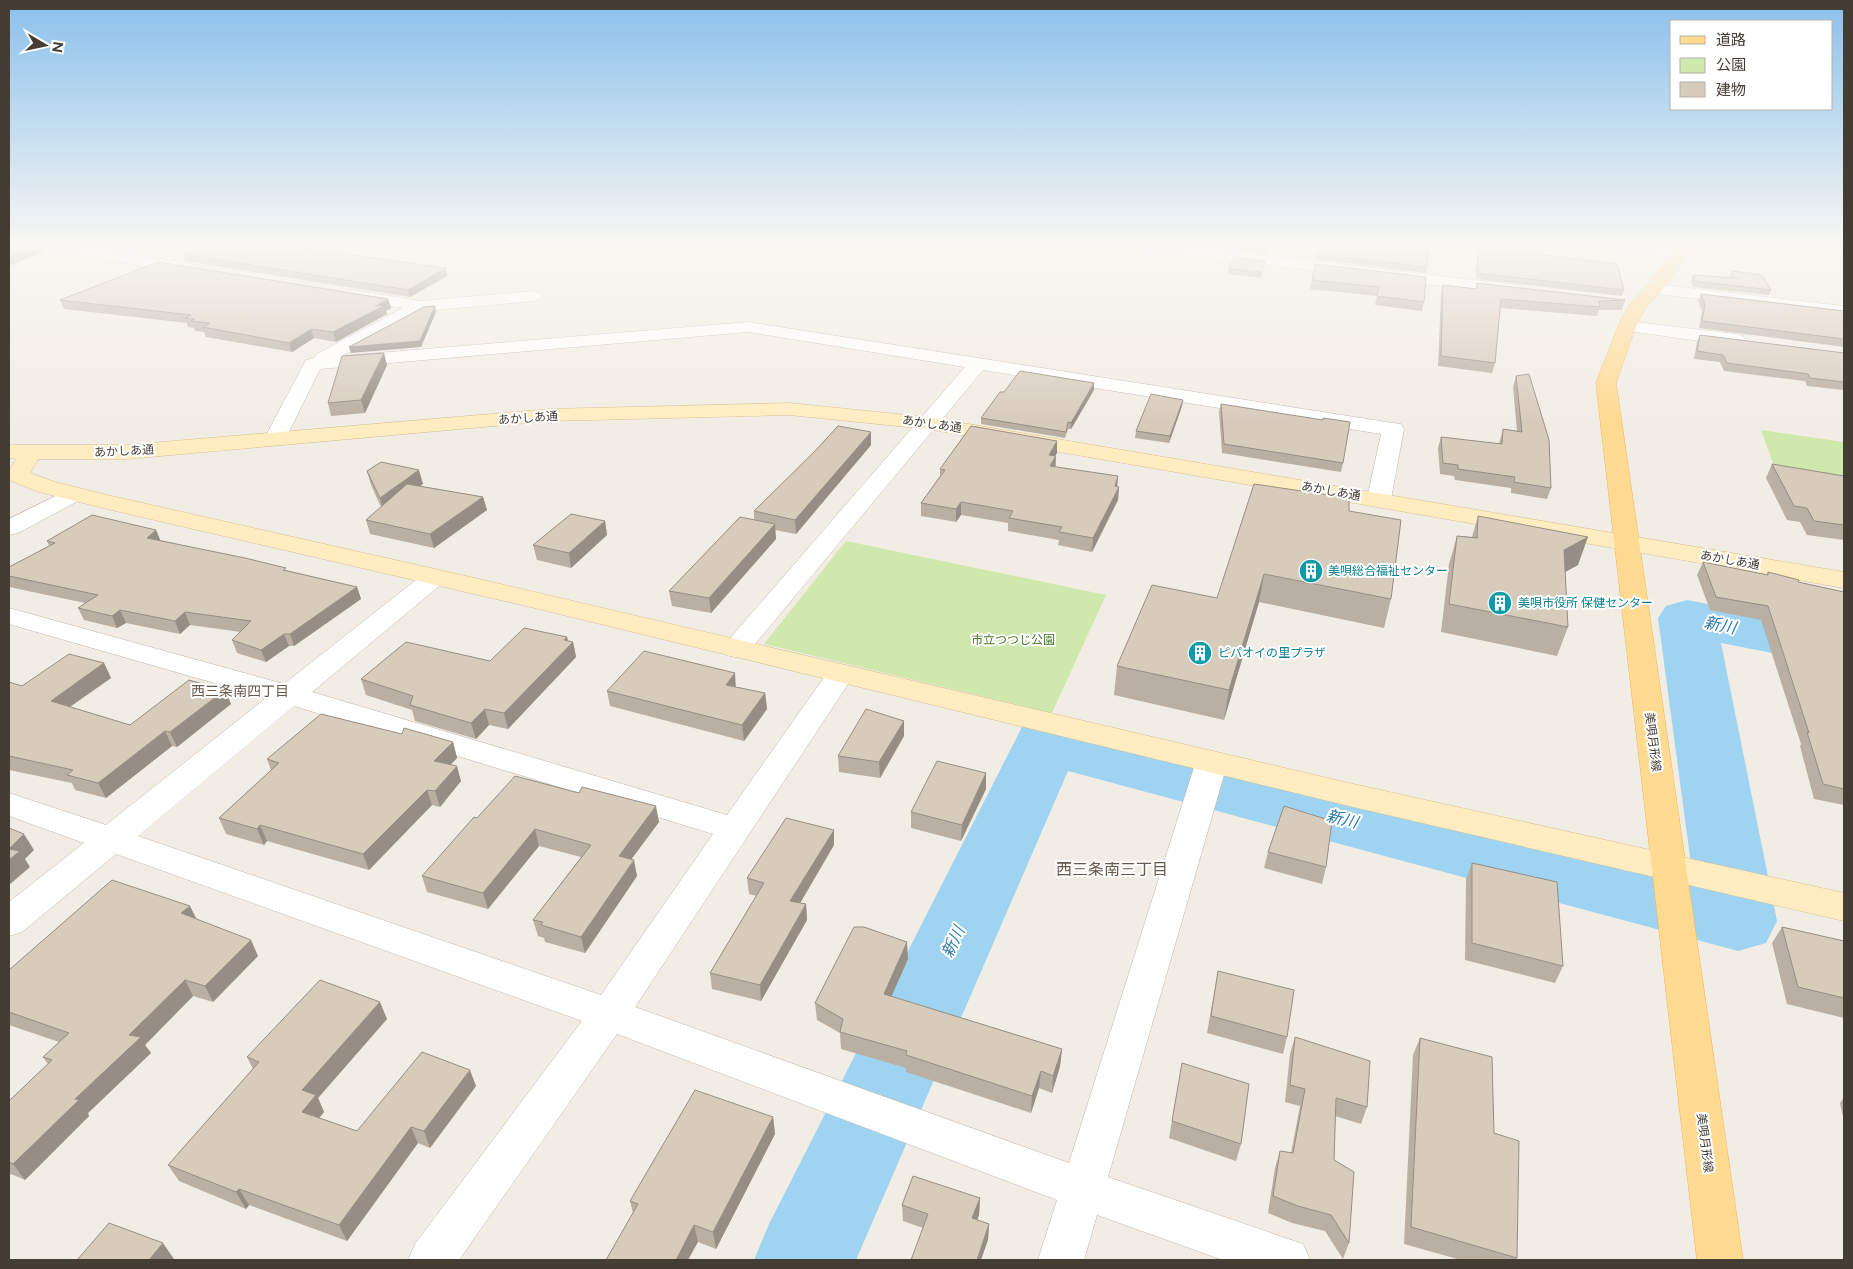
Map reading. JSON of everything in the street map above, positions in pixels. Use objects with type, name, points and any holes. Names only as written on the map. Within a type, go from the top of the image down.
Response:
[{"type":"main road","name":"美唄月形線","points":[[1634,306],[1606,383],[1720,1260]]},
{"type":"street","points":[[410,304],[421,306],[441,304]]},
{"type":"street","points":[[274,438],[314,364],[421,306]]},
{"type":"street","points":[[1634,306],[1844,311]]},
{"type":"street","points":[[1634,306],[1755,342]]},
{"type":"street","points":[[314,364],[748,326],[1393,429],[1379,499]]},
{"type":"street","points":[[736,649],[979,363]]},
{"type":"street","name":"あかしあ通","points":[[19,452],[126,452],[550,416],[789,409],[927,423],[1627,541],[1844,580]]},
{"type":"street","points":[[19,452],[17,476],[74,494],[435,577],[840,675],[1844,907]]},
{"type":"street","points":[[9,528],[74,494]]},
{"type":"street","points":[[9,922],[435,577]]},
{"type":"street","points":[[9,616],[289,695],[735,830]]},
{"type":"street","points":[[431,1260],[609,1014],[840,675]]},
{"type":"street","points":[[1061,1260],[1212,761]]},
{"type":"street","points":[[9,804],[609,1014],[1083,1189],[1287,1260]]},
{"type":"green space","points":[[1761,430],[1844,442],[1844,485],[1777,474]]},
{"type":"green space","name":"市立つつじ公園","points":[[846,541],[1106,595],[1052,713],[764,644]]},
{"type":"building","points":[[97,304],[385,305],[333,332],[311,329],[289,343],[203,327],[210,323],[191,321],[195,319],[185,318],[191,315]]},
{"type":"building","points":[[1442,304],[1501,304],[1495,363],[1441,356]]},
{"type":"building","points":[[1566,304],[1600,304],[1600,307]]},
{"type":"building","points":[[1787,304],[1844,311],[1844,339],[1702,321],[1705,305]]},
{"type":"building","points":[[435,306],[420,341],[349,347],[424,307]]},
{"type":"building","points":[[1700,335],[1844,353],[1844,382],[1810,378],[1808,374],[1727,363],[1723,355],[1697,351]]},
{"type":"building","points":[[384,353],[361,400],[328,403],[342,356]]},
{"type":"building","points":[[1020,371],[1094,383],[1071,423],[1068,422],[1066,432],[981,418],[1000,392],[1004,392]]},
{"type":"building","points":[[1529,374],[1549,440],[1551,488],[1514,482],[1515,477],[1458,469],[1458,465],[1443,463],[1441,437],[1502,444],[1503,429],[1522,432],[1516,376]]},
{"type":"building","points":[[1151,394],[1183,400],[1170,436],[1136,431]]},
{"type":"building","points":[[1221,404],[1323,420],[1323,418],[1350,422],[1343,463],[1224,444]]},
{"type":"building","points":[[838,426],[871,432],[795,520],[754,511],[815,451]]},
{"type":"building","points":[[971,426],[1057,441],[1049,455],[1056,456],[1050,466],[1118,476],[1115,486],[1119,487],[1093,538],[1059,532],[1062,527],[1009,518],[1013,511],[961,502],[956,509],[921,503],[945,470],[940,469]]},
{"type":"building","points":[[381,462],[419,470],[380,498],[367,471]]},
{"type":"building","points":[[1772,464],[1844,476],[1844,525],[1814,521],[1807,508],[1794,506]]},
{"type":"building","points":[[407,484],[483,497],[430,534],[366,520]]},
{"type":"building","points":[[1254,484],[1349,498],[1349,511],[1401,520],[1391,599],[1264,574],[1229,690],[1117,666],[1152,585],[1217,598]]},
{"type":"building","points":[[571,514],[605,521],[569,553],[533,545]]},
{"type":"building","points":[[92,515],[156,530],[147,538],[245,558],[286,568],[283,570],[357,587],[290,634],[284,634],[261,650],[232,640],[251,621],[185,612],[175,621],[120,610],[112,616],[78,608],[98,595],[9,576],[9,567],[55,543],[47,541]]},
{"type":"building","name":"美唄市役所 保健センター","points":[[1478,516],[1588,537],[1564,550],[1568,627],[1449,604],[1457,536],[1477,538]]},
{"type":"building","points":[[740,517],[775,524],[709,598],[669,591]]},
{"type":"building","points":[[1703,562],[1768,575],[1768,572],[1799,580],[1798,582],[1844,592],[1844,789],[1823,784],[1807,732],[1809,733],[1768,606],[1716,597]]},
{"type":"building","points":[[524,628],[567,637],[564,640],[573,642],[504,713],[485,709],[471,723],[410,705],[413,696],[361,679],[406,642],[490,661]]},
{"type":"building","points":[[644,651],[735,673],[726,685],[765,693],[742,725],[607,691]]},
{"type":"building","points":[[69,654],[104,663],[51,701],[130,725],[189,680],[225,690],[170,732],[165,731],[98,783],[67,775],[73,770],[9,756],[9,682],[22,686]]},
{"type":"building","points":[[866,709],[904,721],[879,762],[838,756]]},
{"type":"building","points":[[321,714],[402,734],[404,728],[453,742],[434,761],[457,766],[435,791],[427,790],[363,854],[260,825],[257,829],[219,818],[279,763],[267,759]]},
{"type":"building","points":[[937,761],[986,773],[962,825],[911,812]]},
{"type":"building","points":[[515,776],[579,793],[582,787],[656,806],[619,856],[634,860],[581,937],[541,925],[543,922],[533,920],[591,845],[535,829],[483,893],[422,876],[474,817],[477,818]]},
{"type":"building","points":[[1284,806],[1332,821],[1326,867],[1268,852]]},
{"type":"building","points":[[786,818],[834,830],[790,901],[806,904],[760,985],[710,973],[764,883],[747,878]]},
{"type":"building","points":[[9,828],[24,834],[9,849]]},
{"type":"building","points":[[9,849],[20,851],[9,860]]},
{"type":"building","points":[[1472,863],[1557,882],[1563,966],[1472,943]]},
{"type":"building","points":[[112,880],[190,906],[181,913],[251,940],[205,986],[185,980],[129,1035],[141,1037],[75,1099],[79,1100],[13,1164],[9,1162],[9,1101],[52,1060],[43,1057],[69,1033],[9,1012],[9,970]]},
{"type":"building","points":[[854,927],[864,927],[907,942],[884,994],[1062,1049],[1053,1076],[1041,1071],[1032,1096],[906,1055],[907,1051],[840,1032],[843,1019],[815,1003]]},
{"type":"building","points":[[1782,927],[1844,941],[1844,998],[1798,987]]},
{"type":"building","points":[[1218,971],[1294,990],[1287,1037],[1211,1016]]},
{"type":"building","points":[[320,980],[380,1002],[302,1090],[316,1095],[302,1112],[357,1131],[422,1052],[470,1070],[424,1131],[411,1127],[339,1225],[239,1189],[236,1192],[168,1165],[259,1062],[247,1057]]},
{"type":"building","points":[[1295,1037],[1370,1061],[1367,1107],[1336,1098],[1334,1160],[1354,1172],[1349,1243],[1331,1215],[1298,1206],[1273,1196],[1280,1151],[1293,1153],[1305,1089],[1290,1085]]},
{"type":"building","points":[[1420,1038],[1492,1057],[1494,1133],[1519,1141],[1517,1258],[1411,1227]]},
{"type":"building","points":[[1182,1063],[1249,1084],[1241,1144],[1172,1121]]},
{"type":"building","points":[[695,1090],[773,1117],[713,1232],[694,1225],[676,1260],[606,1260],[638,1204],[630,1201]]},
{"type":"building","points":[[913,1176],[980,1198],[972,1218],[989,1224],[977,1260],[911,1260],[928,1214],[902,1205]]},
{"type":"building","points":[[109,1223],[163,1243],[149,1260],[77,1260]]},
{"type":"waterway","name":"新川","points":[[805,1260],[1046,743],[1738,921],[1687,618],[1844,649]]},
{"type":"place","name":"美唄総合福祉センター","points":[[1311,571]]},
{"type":"place","name":"美唄市役所 保健センター","points":[[1500,603]]},
{"type":"place","name":"ピパオイの里プラザ","points":[[1200,653]]},
{"type":"district","name":"西三条南四丁目","points":[[240,691]]},
{"type":"district","name":"西三条南三丁目","points":[[1112,869]]}]
